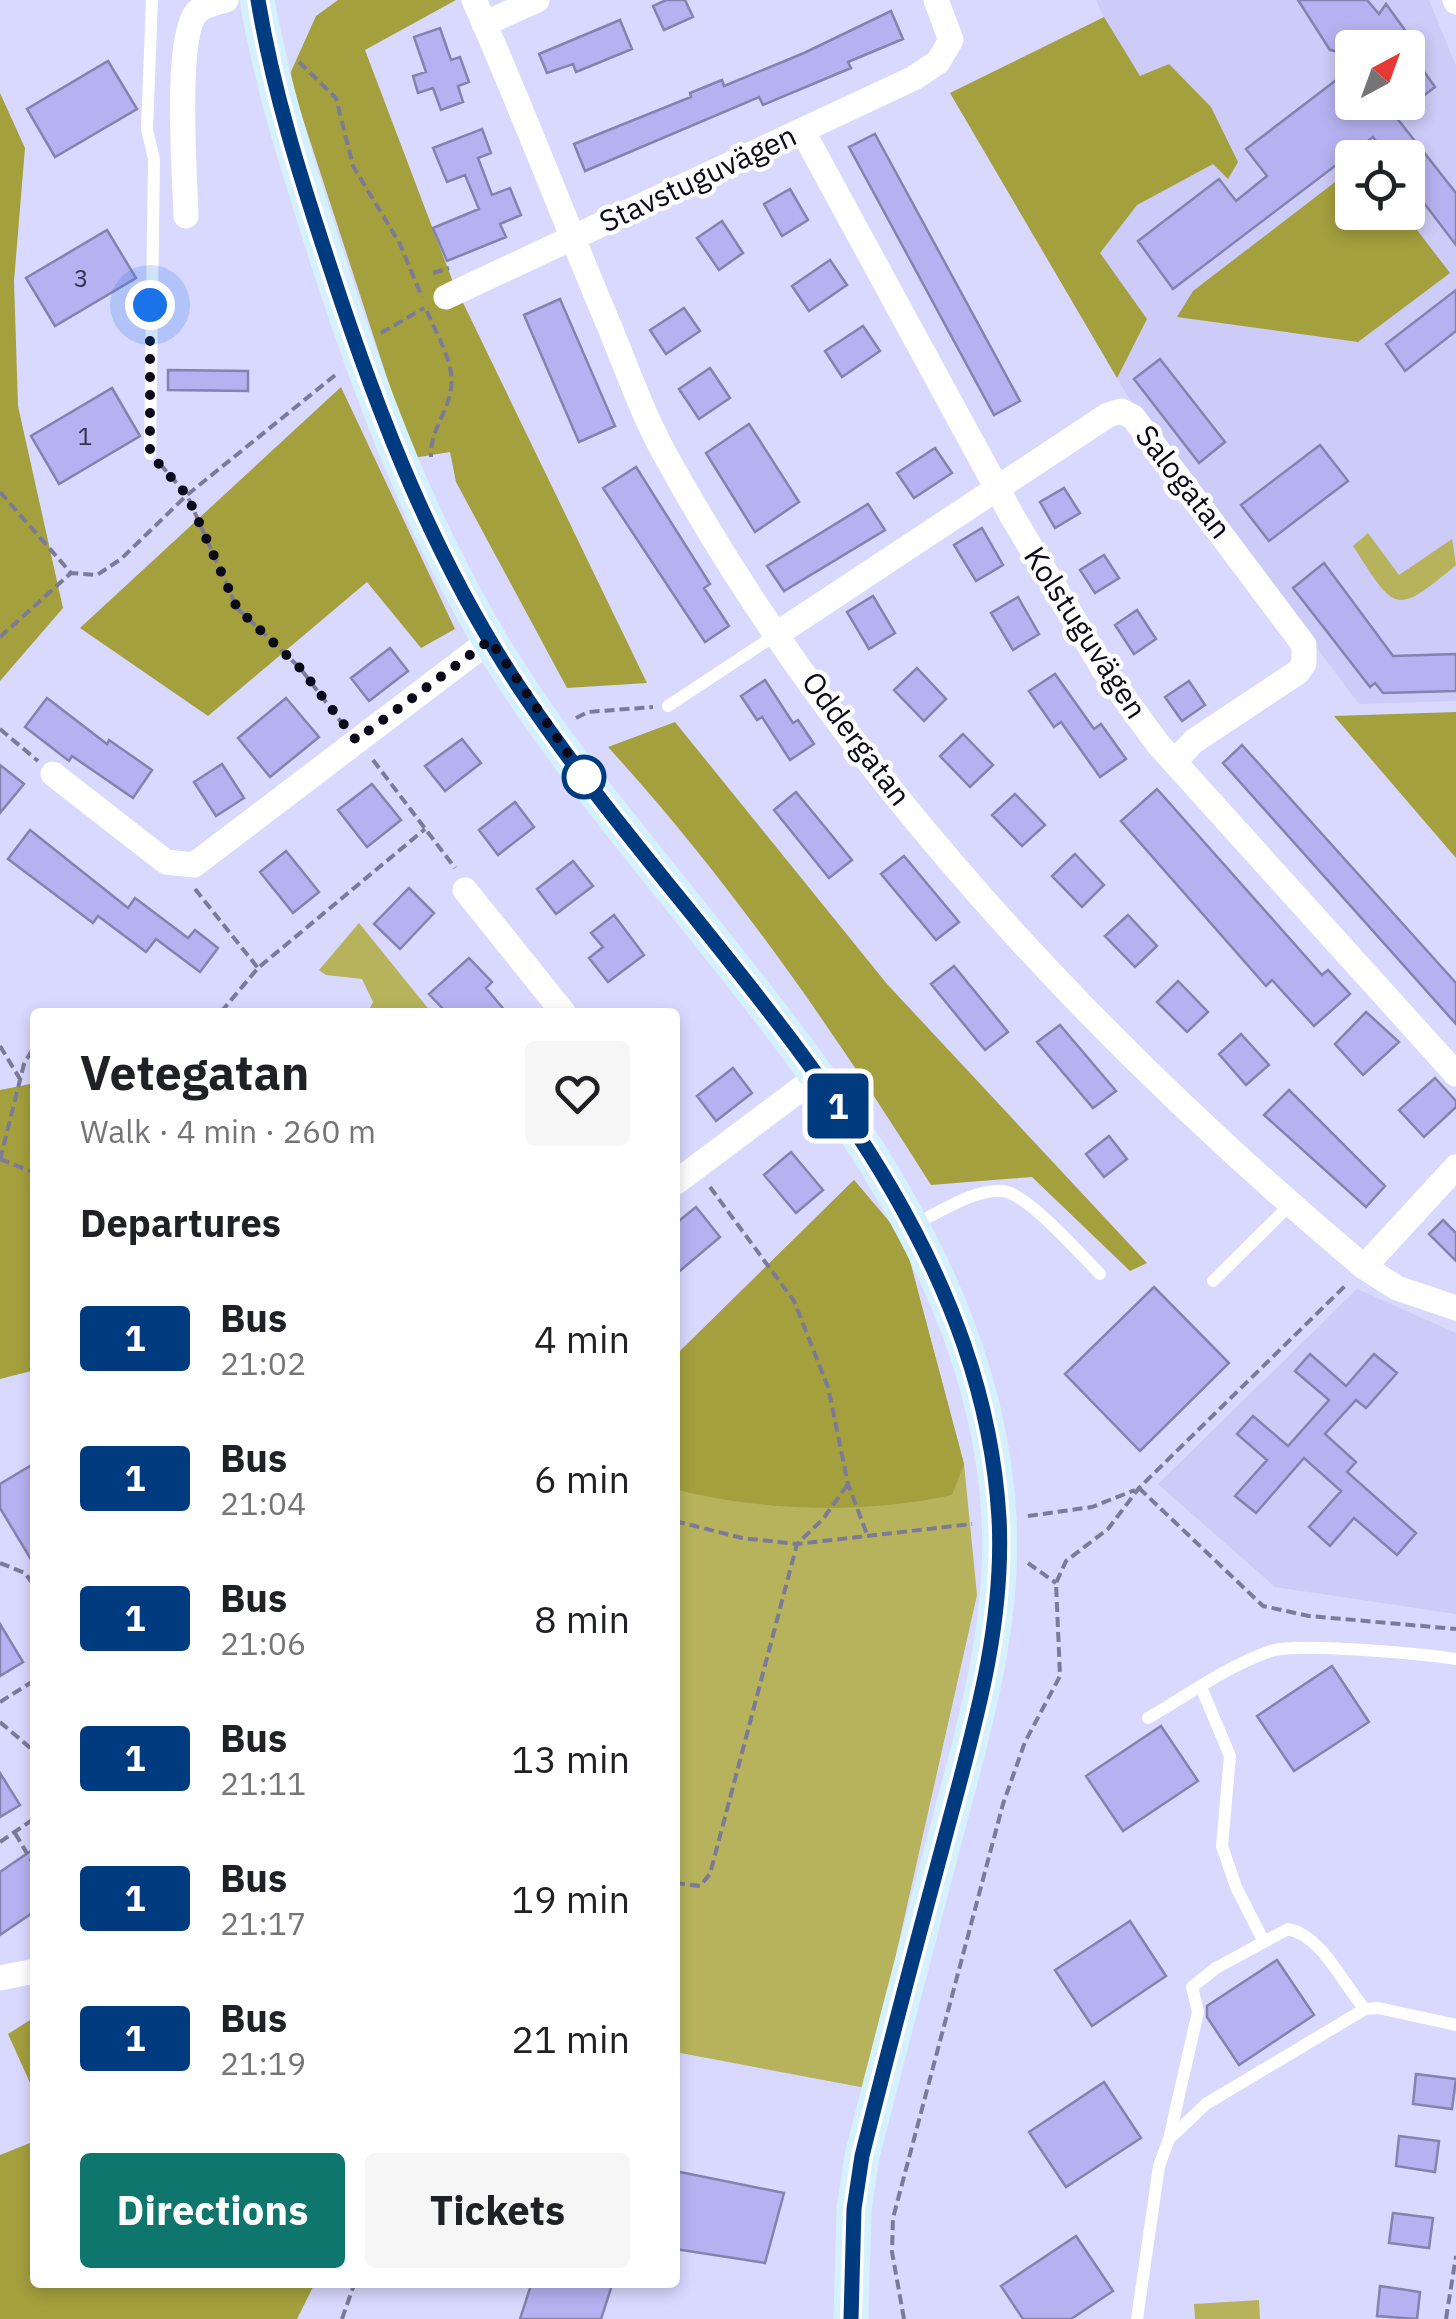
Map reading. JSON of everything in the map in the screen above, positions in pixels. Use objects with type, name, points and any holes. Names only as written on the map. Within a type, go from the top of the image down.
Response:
[{"type":"street","points":[[186,216],[183,76],[188,29],[197,12],[226,0]]},
{"type":"street","points":[[258,0],[278,108],[378,411],[436,544],[490,640],[553,736],[863,1142],[911,1226],[951,1314],[979,1396],[996,1484],[1000,1553],[987,1675],[862,2156],[854,2209],[851,2319]]},
{"type":"street","points":[[479,12],[537,0]]},
{"type":"street","name":"Stavstuguvägen","points":[[436,302],[914,78],[946,54],[951,40],[936,0]]},
{"type":"street","name":"Oddergatan","points":[[479,12],[666,458],[777,634],[914,815],[1130,1056],[1364,1267],[1397,1288],[1456,1308]]},
{"type":"street","name":"Kolstuguvägen","points":[[802,130],[1068,614],[1174,762],[1456,1074]]},
{"type":"street","name":"Salogatan","points":[[777,634],[1108,415],[1122,411],[1134,417],[1304,645],[1304,664],[1298,672],[1194,741],[1174,762]]},
{"type":"street","points":[[53,774],[166,862],[180,867],[206,858],[490,640]]},
{"type":"street","points":[[465,890],[560,1008]]},
{"type":"street","points":[[680,1170],[815,1078]]},
{"type":"street","points":[[1364,1267],[1456,1167]]},
{"type":"street","points":[[0,1978],[30,1972]]},
{"type":"lane","points":[[150,454],[154,159],[146,129],[152,0]]},
{"type":"lane","points":[[668,706],[777,634]]},
{"type":"lane","points":[[911,1226],[990,1192],[1005,1191],[1041,1217],[1100,1274]]},
{"type":"lane","points":[[1213,1281],[1291,1204]]},
{"type":"lane","points":[[1148,1718],[1233,1666],[1275,1649],[1306,1647],[1456,1659]]},
{"type":"lane","points":[[1201,1687],[1230,1756],[1222,1846],[1236,1888],[1263,1940]]},
{"type":"lane","points":[[1137,2319],[1160,2166],[1198,2012],[1192,1987],[1263,1940],[1288,1929],[1301,1932],[1371,2009],[1456,2024]]},
{"type":"lane","points":[[1168,2139],[1206,2104],[1371,2009]]},
{"type":"path","points":[[292,52],[336,98],[354,166],[436,302],[452,386],[431,440],[433,467]]},
{"type":"path","points":[[377,336],[436,302]]},
{"type":"path","points":[[0,492],[71,573],[96,576],[187,495],[343,368]]},
{"type":"path","points":[[150,454],[187,495],[208,537],[229,597],[300,668],[462,876],[465,890]]},
{"type":"path","points":[[0,637],[71,573]]},
{"type":"path","points":[[587,733],[576,718],[588,712],[668,706]]},
{"type":"path","points":[[0,729],[53,774]]},
{"type":"path","points":[[225,1008],[258,968],[426,829]]},
{"type":"path","points":[[180,867],[258,968]]},
{"type":"path","points":[[0,1046],[20,1079]]},
{"type":"path","points":[[30,1056],[20,1079],[0,1160],[30,1171]]},
{"type":"path","points":[[680,1171],[707,1182],[794,1302],[838,1422],[848,1484],[868,1537]]},
{"type":"path","points":[[904,2319],[892,2252],[892,2218],[1003,1804],[1025,1742],[1060,1676],[1056,1583],[1066,1561],[1108,1529],[1139,1488],[1364,1267]]},
{"type":"path","points":[[680,1884],[700,1886],[710,1874],[797,1544],[823,1519],[848,1484]]},
{"type":"path","points":[[1027,1516],[1092,1507],[1139,1488]]},
{"type":"path","points":[[1139,1488],[1263,1606],[1298,1615],[1456,1629]]},
{"type":"path","points":[[680,1523],[742,1538],[797,1544],[987,1522]]},
{"type":"path","points":[[1024,1556],[1035,1572],[1056,1583]]},
{"type":"path","points":[[0,1563],[30,1574]]},
{"type":"path","points":[[0,1702],[30,1683]]},
{"type":"path","points":[[0,1722],[30,1748]]},
{"type":"path","points":[[0,1842],[30,1822]]},
{"type":"path","points":[[15,1833],[30,1858]]},
{"type":"path","points":[[1446,2319],[1456,2256]]},
{"type":"path","points":[[342,2319],[353,2288]]},
{"type":"shaded area","points":[[338,0],[456,0],[365,50],[453,282],[647,683],[567,688],[456,482],[450,452],[413,458],[289,76],[316,16]]},
{"type":"shaded area","points":[[1096,0],[1429,0],[1456,66],[1456,701],[1359,704],[1127,395],[950,93],[1104,18]]},
{"type":"shaded area","points":[[1104,17],[1140,76],[1169,64],[1211,107],[1238,162],[1228,179],[1213,164],[1137,205],[1100,253],[1147,319],[1117,378],[950,93]]},
{"type":"shaded area","points":[[0,93],[25,148],[14,281],[18,406],[63,608],[0,681]]},
{"type":"shaded area","points":[[1335,182],[1335,230],[1417,230],[1450,273],[1358,342],[1177,317],[1193,291]]},
{"type":"shaded area","points":[[341,387],[455,629],[421,648],[367,582],[208,716],[80,628]]},
{"type":"shaded area","points":[[1368,533],[1399,575],[1452,539],[1456,565],[1420,593],[1397,599],[1378,584],[1353,546]]},
{"type":"shaded area","points":[[1456,712],[1456,858],[1334,716]]},
{"type":"shaded area","points":[[675,722],[887,984],[1147,1263],[1130,1271],[1032,1177],[931,1185],[857,1071],[739,904],[608,747]]},
{"type":"shaded area","points":[[359,923],[428,1008],[370,1008],[373,1002],[362,979],[326,975],[319,970]]},
{"type":"shaded area","points":[[30,1084],[30,1371],[0,1379],[0,1090]]},
{"type":"shaded area","points":[[854,1180],[904,1239],[964,1464],[977,1595],[866,2088],[680,2053],[680,1351]]},
{"type":"shaded area","points":[[854,1180],[904,1239],[964,1464],[952,1495],[884,1505],[813,1508],[743,1502],[680,1490],[680,1351]]},
{"type":"shaded area","points":[[1357,1289],[1456,1333],[1456,1614],[1275,1587],[1158,1484]]},
{"type":"shaded area","points":[[30,2020],[30,2083],[8,2034]]},
{"type":"shaded area","points":[[30,2143],[30,2288],[312,2288],[297,2319],[0,2319],[0,2155]]},
{"type":"shaded area","points":[[1259,2300],[1260,2319],[1195,2319],[1194,2304]]},
{"type":"building","points":[[666,0],[685,0],[693,17],[664,30],[653,6]]},
{"type":"building","points":[[1298,0],[1367,0],[1379,14],[1386,4],[1405,30],[1335,30],[1335,51],[1330,50]]},
{"type":"building","points":[[891,11],[903,39],[848,62],[851,68],[763,105],[759,97],[585,171],[574,144],[691,97],[690,93],[722,80],[724,86],[804,53]]},
{"type":"building","points":[[620,20],[632,49],[576,72],[573,64],[547,73],[539,54]]},
{"type":"building","points":[[440,28],[451,60],[460,57],[469,82],[458,86],[463,102],[441,110],[433,88],[418,93],[413,76],[426,72],[414,37]]},
{"type":"building","points":[[108,61],[137,109],[55,157],[27,109]]},
{"type":"building","points":[[1425,73],[1435,87],[1425,95]]},
{"type":"building","points":[[1335,81],[1335,120],[1398,120],[1414,140],[1335,140],[1335,166],[1173,289],[1138,241],[1219,179],[1236,201],[1267,176],[1246,149]]},
{"type":"building","points":[[482,129],[491,153],[478,158],[492,195],[510,188],[521,215],[500,224],[506,237],[447,261],[433,228],[479,209],[465,175],[447,182],[433,148]]},
{"type":"building","points":[[875,134],[1020,401],[994,415],[849,147]]},
{"type":"building","points":[[1425,154],[1456,193],[1456,245],[1425,204]]},
{"type":"building","points":[[790,189],[808,220],[782,236],[764,204]]},
{"type":"building","points":[[722,221],[743,253],[719,270],[697,238]]},
{"type":"building","points":[[107,230],[136,278],[55,326],[26,278]]},
{"type":"building","points":[[830,260],[847,285],[809,311],[792,286]]},
{"type":"building","points":[[1456,290],[1456,331],[1405,371],[1386,344]]},
{"type":"building","points":[[560,299],[615,426],[579,442],[524,315]]},
{"type":"building","points":[[684,308],[700,331],[666,354],[650,330]]},
{"type":"building","points":[[863,326],[880,351],[842,377],[825,351]]},
{"type":"building","points":[[1160,359],[1225,442],[1199,463],[1134,379]]},
{"type":"building","points":[[710,368],[730,398],[699,419],[679,389]]},
{"type":"building","points":[[168,370],[248,371],[248,391],[168,390]]},
{"type":"building","points":[[112,388],[140,436],[59,484],[31,436]]},
{"type":"building","points":[[749,424],[799,502],[755,532],[706,453]]},
{"type":"building","points":[[1320,445],[1348,481],[1269,541],[1241,505]]},
{"type":"building","points":[[935,448],[952,473],[914,498],[897,473]]},
{"type":"building","points":[[636,467],[710,584],[704,588],[729,626],[705,642],[603,488]]},
{"type":"building","points":[[1064,488],[1080,513],[1055,528],[1040,502]]},
{"type":"building","points":[[868,504],[885,530],[784,591],[767,566]]},
{"type":"building","points":[[982,528],[1003,565],[976,581],[954,545]]},
{"type":"building","points":[[1104,555],[1119,578],[1095,593],[1080,570]]},
{"type":"building","points":[[1324,563],[1393,656],[1456,654],[1456,691],[1383,693],[1375,683],[1370,687],[1293,588]]},
{"type":"building","points":[[873,596],[895,633],[869,649],[847,612]]},
{"type":"building","points":[[1018,597],[1039,634],[1013,650],[991,613]]},
{"type":"building","points":[[1137,610],[1156,639],[1134,654],[1115,625]]},
{"type":"building","points":[[390,648],[408,671],[369,701],[351,678]]},
{"type":"building","points":[[917,668],[946,699],[924,721],[894,690]]},
{"type":"building","points":[[1055,674],[1094,729],[1101,724],[1126,759],[1100,777],[1061,722],[1054,727],[1029,691]]},
{"type":"building","points":[[765,680],[793,723],[798,720],[814,744],[790,760],[762,717],[757,720],[741,696]]},
{"type":"building","points":[[1189,681],[1205,705],[1182,721],[1165,697]]},
{"type":"building","points":[[47,698],[107,744],[109,740],[152,770],[133,798],[72,756],[69,761],[25,727]]},
{"type":"building","points":[[286,698],[319,737],[270,777],[238,738]]},
{"type":"building","points":[[963,734],[993,765],[970,787],[940,756]]},
{"type":"building","points":[[462,739],[481,763],[445,791],[425,766]]},
{"type":"building","points":[[1242,745],[1456,983],[1456,1024],[1223,763]]},
{"type":"building","points":[[222,764],[244,798],[216,816],[194,782]]},
{"type":"building","points":[[0,765],[24,784],[0,813]]},
{"type":"building","points":[[372,784],[401,820],[367,847],[338,810]]},
{"type":"building","points":[[1157,789],[1322,975],[1328,970],[1350,994],[1314,1026],[1272,980],[1266,986],[1121,821]]},
{"type":"building","points":[[796,792],[852,860],[829,878],[774,810]]},
{"type":"building","points":[[1015,794],[1045,825],[1022,846],[992,815]]},
{"type":"building","points":[[515,802],[534,827],[498,855],[479,830]]},
{"type":"building","points":[[30,830],[128,908],[135,898],[188,938],[195,930],[218,948],[200,972],[156,939],[146,952],[98,916],[93,923],[8,859]]},
{"type":"building","points":[[286,851],[319,892],[293,913],[260,872]]},
{"type":"building","points":[[1075,854],[1104,885],[1082,907],[1052,876]]},
{"type":"building","points":[[904,856],[959,922],[936,940],[881,874]]},
{"type":"building","points":[[573,861],[593,886],[556,914],[537,889]]},
{"type":"building","points":[[409,888],[434,913],[400,949],[374,924]]},
{"type":"building","points":[[614,915],[644,955],[608,982],[589,958],[603,947],[591,933]]},
{"type":"building","points":[[1128,915],[1157,946],[1135,967],[1105,936]]},
{"type":"building","points":[[469,958],[492,982],[486,988],[503,1008],[442,1008],[429,994]]},
{"type":"building","points":[[954,966],[1008,1032],[985,1050],[931,984]]},
{"type":"building","points":[[1178,981],[1208,1012],[1187,1032],[1157,1002]]},
{"type":"building","points":[[1366,1012],[1399,1042],[1363,1075],[1335,1044]]},
{"type":"building","points":[[1060,1025],[1116,1091],[1093,1108],[1037,1042]]},
{"type":"building","points":[[1241,1034],[1269,1065],[1246,1085],[1219,1054]]},
{"type":"building","points":[[733,1068],[752,1093],[716,1121],[697,1096]]},
{"type":"building","points":[[1435,1078],[1456,1101],[1456,1107],[1424,1137],[1399,1110]]},
{"type":"building","points":[[1289,1090],[1385,1186],[1366,1207],[1264,1115]]},
{"type":"building","points":[[1109,1136],[1127,1159],[1104,1177],[1086,1154]]},
{"type":"building","points":[[791,1152],[823,1190],[796,1213],[764,1175]]},
{"type":"building","points":[[696,1207],[720,1237],[680,1271],[680,1220]]},
{"type":"building","points":[[1443,1220],[1456,1233],[1456,1261],[1429,1234]]},
{"type":"building","points":[[1154,1287],[1229,1363],[1140,1451],[1065,1374]]},
{"type":"building","points":[[1310,1354],[1346,1386],[1374,1354],[1397,1373],[1366,1408],[1356,1400],[1325,1434],[1356,1462],[1347,1472],[1416,1533],[1397,1555],[1354,1518],[1330,1546],[1309,1527],[1341,1491],[1304,1458],[1256,1513],[1235,1496],[1267,1460],[1237,1434],[1253,1416],[1288,1446],[1329,1400],[1295,1371]]},
{"type":"building","points":[[30,1466],[30,1558],[0,1508],[0,1484]]},
{"type":"building","points":[[0,1624],[23,1662],[0,1676]]},
{"type":"building","points":[[1332,1666],[1369,1722],[1294,1771],[1257,1716]]},
{"type":"building","points":[[1161,1726],[1198,1781],[1123,1831],[1086,1776]]},
{"type":"building","points":[[0,1773],[20,1805],[0,1817]]},
{"type":"building","points":[[30,1851],[30,1914],[0,1935],[0,1872]]},
{"type":"building","points":[[1130,1921],[1166,1976],[1092,2026],[1055,1970]]},
{"type":"building","points":[[1277,1960],[1314,2015],[1239,2065],[1207,2017],[1207,2006]]},
{"type":"building","points":[[1416,2074],[1456,2079],[1452,2109],[1413,2104]]},
{"type":"building","points":[[1104,2082],[1141,2138],[1066,2187],[1029,2132]]},
{"type":"building","points":[[1399,2136],[1439,2141],[1435,2172],[1396,2166]]},
{"type":"building","points":[[680,2172],[784,2193],[765,2263],[680,2250]]},
{"type":"building","points":[[1393,2213],[1433,2218],[1429,2248],[1389,2243]]},
{"type":"building","points":[[1076,2236],[1113,2291],[1071,2319],[1023,2319],[1001,2286]]},
{"type":"building","points":[[1380,2286],[1420,2292],[1417,2319],[1377,2316]]},
{"type":"building","points":[[530,2288],[611,2288],[601,2319],[520,2319]]},
{"type":"bus line","name":"1","points":[[258,0],[278,108],[378,411],[436,544],[490,640],[553,736],[791,1042],[863,1142],[911,1226],[951,1314],[979,1396],[996,1484],[1000,1553],[987,1675],[862,2156],[848,2284],[851,2319]]},
{"type":"route","points":[[150,305],[150,454],[187,495],[208,537],[229,597],[300,668],[356,740],[490,640],[522,692],[584,777]]}]
